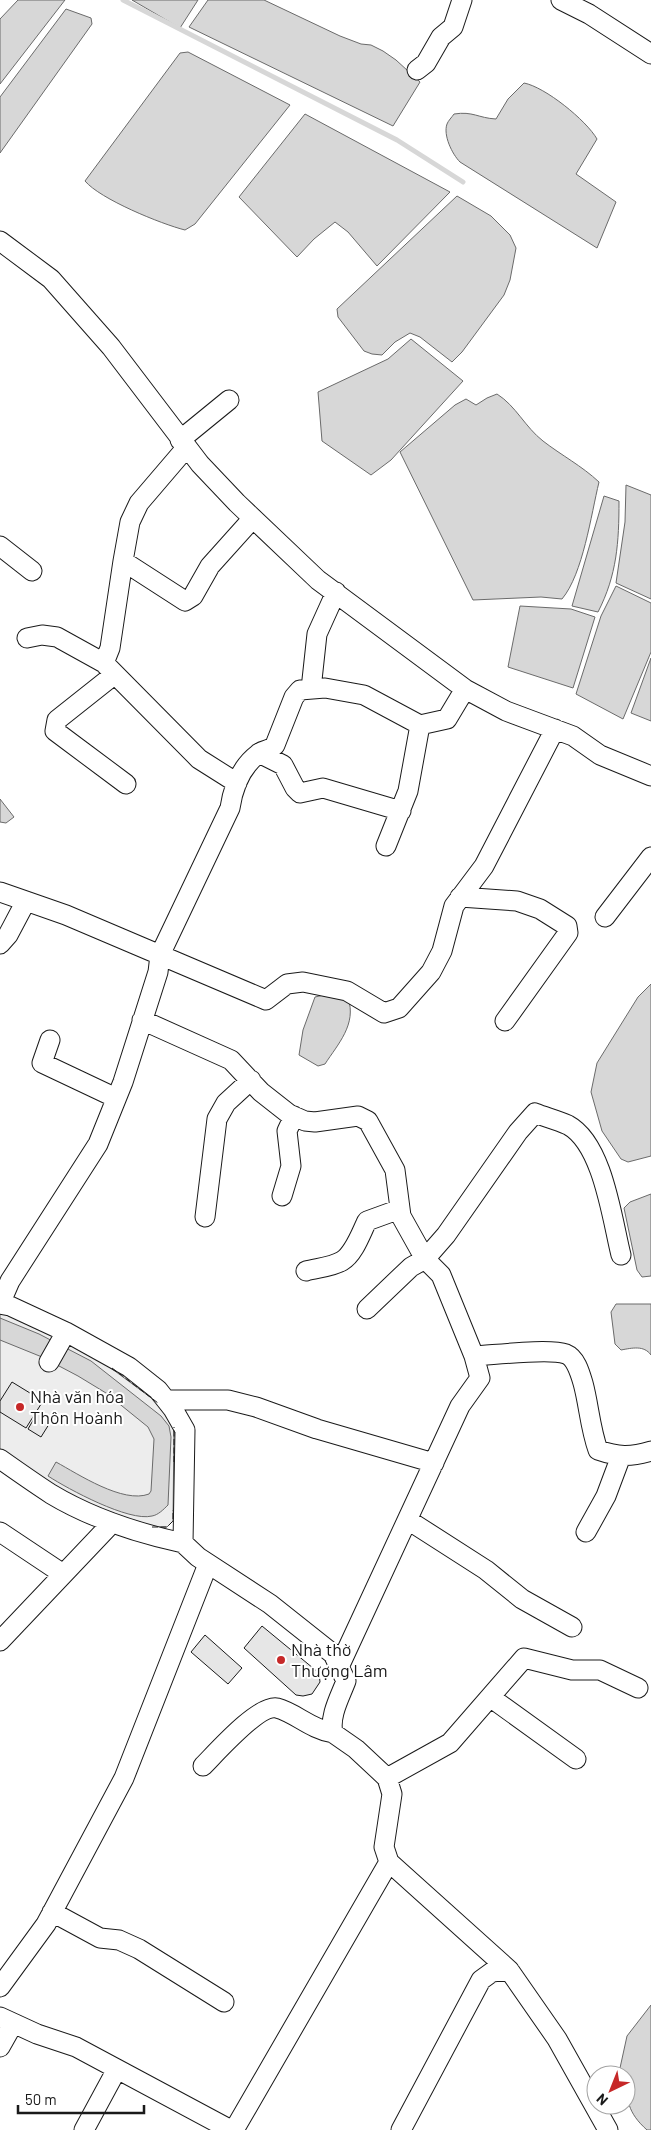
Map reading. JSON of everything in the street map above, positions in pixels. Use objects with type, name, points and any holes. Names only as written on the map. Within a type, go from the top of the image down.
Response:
[{"type":"street","points":[[417,70],[426,63],[441,37],[453,27],[462,0]]},
{"type":"street","points":[[561,0],[589,14],[651,54]]},
{"type":"street","points":[[0,241],[51,279],[111,347],[200,464],[318,580],[465,689],[506,711],[573,736],[600,754],[651,776]]},
{"type":"street","points":[[126,784],[55,731],[57,720],[109,668],[110,648],[130,522],[139,503],[183,444],[229,400]]},
{"type":"street","points":[[123,561],[185,601],[193,596],[210,566],[253,518]]},
{"type":"street","points":[[0,546],[32,571]]},
{"type":"street","points":[[310,689],[317,634],[336,592]]},
{"type":"street","points":[[27,638],[42,635],[58,637],[109,668],[199,759],[237,783]]},
{"type":"street","points":[[183,1543],[182,1501],[185,1430],[166,1400],[158,1390],[129,1366],[64,1337],[10,1306],[0,1304],[10,1281],[98,1144],[116,1098],[158,972],[160,955],[230,808],[233,789],[244,769],[260,753],[269,751],[275,745],[294,697],[300,690],[325,688],[364,695],[420,725],[447,719],[465,689]]},
{"type":"street","points":[[386,846],[408,791],[420,725]]},
{"type":"street","points":[[0,892],[66,915],[266,1000],[287,984],[303,982],[347,990],[384,1013],[399,1008],[431,972],[442,951],[454,906],[484,866],[555,729]]},
{"type":"street","points":[[260,753],[283,765],[295,788],[300,793],[323,788],[400,811]]},
{"type":"street","points":[[605,917],[651,857]]},
{"type":"street","points":[[460,897],[517,901],[540,909],[567,926],[568,933],[505,1021]]},
{"type":"street","points":[[0,944],[8,935],[26,901]]},
{"type":"street","points":[[142,1020],[231,1060],[262,1092],[294,1116],[305,1121],[315,1122],[358,1116],[368,1120],[395,1170],[400,1216],[425,1259],[441,1275],[474,1356],[480,1378],[460,1406],[339,1667]]},
{"type":"street","points":[[50,1040],[42,1063],[116,1098]]},
{"type":"street","points":[[206,1217],[218,1119],[226,1104],[251,1080]]},
{"type":"street","points":[[367,1309],[411,1267],[425,1259],[446,1235],[518,1132],[535,1113],[569,1126],[582,1138],[595,1157],[621,1255]]},
{"type":"street","points":[[282,1196],[291,1166],[287,1131],[294,1116]]},
{"type":"street","points":[[306,1271],[344,1261],[358,1240],[367,1221],[400,1209]]},
{"type":"street","points":[[49,1362],[64,1337]]},
{"type":"street","points":[[474,1356],[548,1352],[566,1354],[574,1361],[582,1380],[591,1432],[598,1450],[621,1456],[632,1456],[651,1451]]},
{"type":"street","points":[[166,1400],[228,1400],[256,1407],[317,1429],[434,1463]]},
{"type":"street","points":[[586,1532],[606,1496],[621,1456]]},
{"type":"street","points":[[0,1460],[52,1494],[112,1522],[146,1535],[183,1543],[208,1564],[270,1604],[334,1654],[346,1681],[334,1713],[333,1733]]},
{"type":"street","points":[[408,1520],[486,1570],[522,1599],[572,1626]]},
{"type":"street","points":[[0,1641],[112,1522]]},
{"type":"street","points":[[0,1532],[63,1574]]},
{"type":"street","points":[[0,1988],[52,1912],[124,1778],[208,1564]]},
{"type":"street","points":[[387,1778],[450,1743],[524,1658],[572,1670],[600,1670],[638,1688]]},
{"type":"street","points":[[490,1697],[576,1759]]},
{"type":"street","points":[[203,1766],[240,1728],[268,1709],[277,1708],[320,1731],[333,1733],[356,1749],[387,1778],[392,1794],[384,1847],[390,1862],[509,1970],[557,2040],[608,2130]]},
{"type":"street","points":[[0,2047],[6,2020],[37,2034],[76,2047],[232,2130],[390,1862]]},
{"type":"street","points":[[52,1912],[100,1938],[119,1940],[139,1949],[224,2002]]},
{"type":"street","points":[[401,2130],[481,1980],[492,1972],[509,1970]]},
{"type":"street","points":[[84,2130],[117,2069]]},
{"type":"shaded area","points":[[18,0],[65,0],[0,84],[0,19]]},
{"type":"shaded area","points":[[132,0],[198,0],[180,28]]},
{"type":"shaded area","points":[[208,0],[264,0],[340,36],[361,44],[371,45],[383,51],[420,82],[393,126],[189,27]]},
{"type":"shaded area","points":[[66,9],[91,18],[92,24],[0,153],[0,97]]},
{"type":"shaded area","points":[[188,52],[290,105],[195,224],[185,230],[147,217],[117,203],[85,181],[180,53]]},
{"type":"shaded area","points":[[524,83],[543,91],[564,105],[592,131],[597,139],[576,174],[616,202],[597,248],[460,162],[451,149],[447,139],[446,128],[454,114],[466,113],[496,119],[508,99]]},
{"type":"shaded area","points":[[305,114],[450,192],[377,266],[348,232],[335,222],[314,239],[297,257],[239,197]]},
{"type":"shaded area","points":[[457,196],[491,216],[510,235],[516,248],[510,280],[504,295],[462,352],[452,362],[420,337],[410,333],[395,342],[382,355],[364,351],[338,317],[337,309]]},
{"type":"shaded area","points":[[411,339],[463,381],[391,460],[371,475],[322,441],[318,392],[388,359]]},
{"type":"shaded area","points":[[497,394],[510,404],[543,441],[599,482],[581,560],[576,575],[562,599],[541,597],[473,600],[400,452],[455,405],[466,399],[476,405]]},
{"type":"shaded area","points":[[626,485],[651,495],[651,599],[616,583],[625,522]]},
{"type":"shaded area","points":[[604,496],[619,501],[618,530],[613,571],[598,612],[572,606]]},
{"type":"shaded area","points":[[616,586],[651,603],[651,652],[623,719],[576,694],[601,616]]},
{"type":"shaded area","points":[[520,606],[571,609],[595,617],[573,688],[508,667]]},
{"type":"shaded area","points":[[651,658],[651,721],[631,713]]},
{"type":"shaded area","points":[[0,799],[14,817],[6,823],[0,822]]},
{"type":"shaded area","points":[[651,984],[651,1156],[628,1162],[621,1159],[602,1131],[591,1092],[597,1063],[638,997]]},
{"type":"shaded area","points":[[328,994],[348,998],[350,1016],[345,1033],[340,1041],[325,1064],[318,1066],[299,1055],[303,1030],[315,997]]},
{"type":"shaded area","points":[[651,1194],[651,1276],[642,1277],[637,1270],[624,1208],[630,1202]]},
{"type":"shaded area","points":[[616,1304],[651,1304],[651,1355],[641,1348],[621,1350],[615,1344],[611,1312]]},
{"type":"shaded area","points":[[0,1312],[7,1313],[96,1357],[158,1403],[174,1425],[173,1521],[167,1527],[152,1527],[111,1517],[41,1481],[0,1454]]},
{"type":"shaded area","points":[[0,1318],[39,1334],[91,1361],[161,1416],[169,1426],[171,1437],[168,1505],[152,1516],[142,1517],[129,1514],[69,1489],[48,1476],[56,1462],[88,1480],[114,1491],[138,1496],[149,1494],[151,1491],[154,1439],[148,1427],[106,1393],[42,1357],[0,1340]]},
{"type":"shaded area","points":[[651,2005],[651,2130],[647,2130],[634,2115],[636,2115],[636,2065],[621,2065],[627,2036]]},
{"type":"building","name":"Nhà văn hóa Thôn Hoành","points":[[12,1382],[43,1401],[26,1428],[0,1412],[0,1401]]},
{"type":"building","points":[[38,1412],[51,1421],[41,1437],[28,1429]]},
{"type":"building","name":"Nhà thờ Thượng Lâm","points":[[262,1626],[319,1673],[320,1682],[312,1694],[296,1695],[244,1648]]},
{"type":"building","points":[[205,1635],[242,1668],[228,1684],[191,1652]]},
{"type":"waterway","points":[[123,0],[397,140],[463,182]]},
{"type":"fence","points":[[112,1368],[158,1403]]},
{"type":"fence","points":[[174,1427],[174,1462]]},
{"type":"fence","points":[[152,1527],[167,1527],[173,1521],[173,1510]]},
{"type":"place","name":"Nhà văn hóa Thôn Hoành","points":[[20,1407]]},
{"type":"place","name":"Nhà thờ Thượng Lâm","points":[[281,1660]]}]
